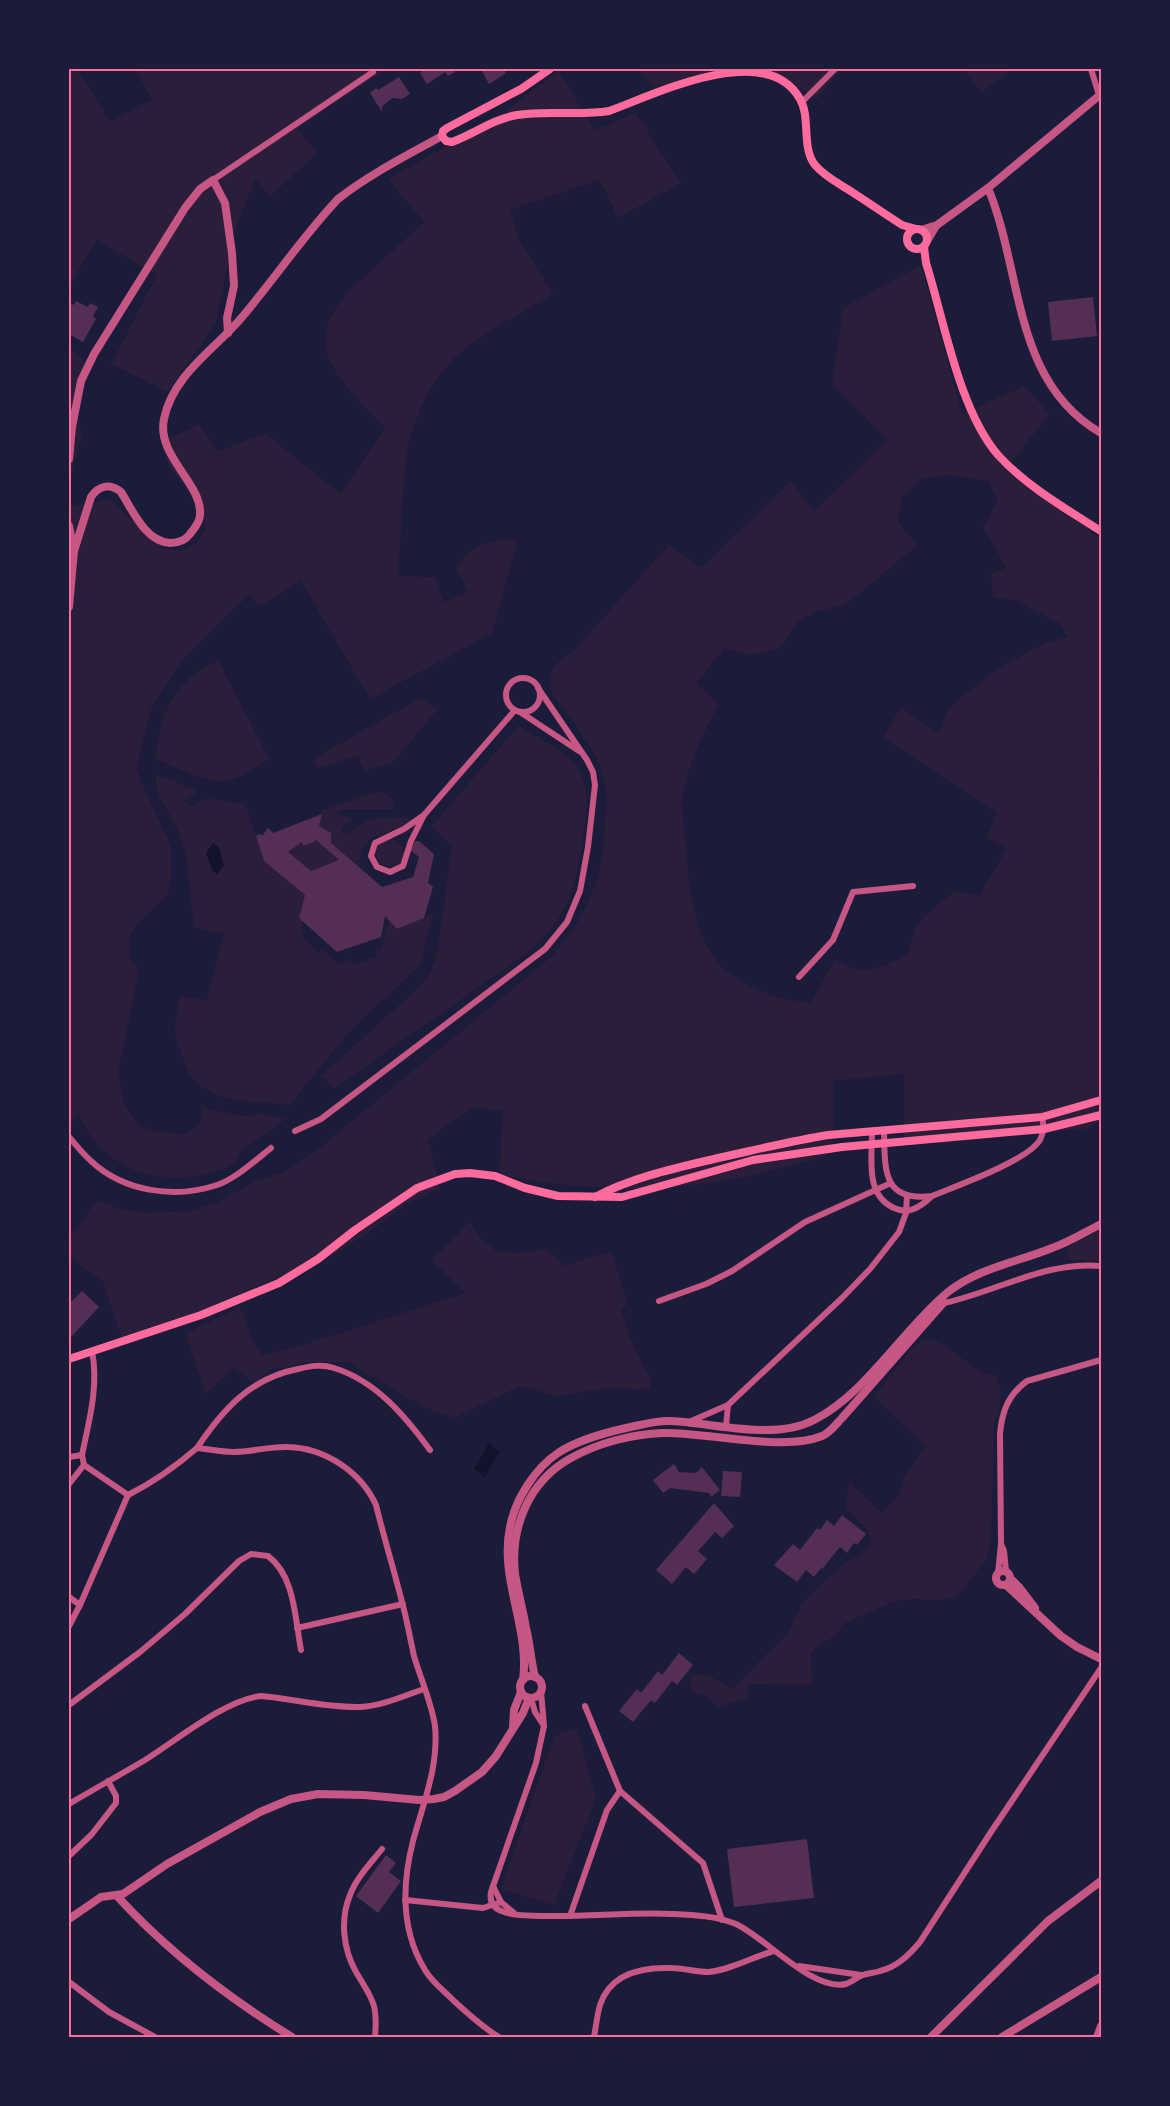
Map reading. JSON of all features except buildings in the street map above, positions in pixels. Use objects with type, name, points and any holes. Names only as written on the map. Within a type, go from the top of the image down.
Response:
[{"type":"main road","points":[[550,69],[521,89],[447,128],[443,131],[442,136],[446,141],[452,141],[502,119],[515,116],[556,112],[609,111],[709,75],[732,71],[756,71],[784,81],[792,87],[802,102],[810,152],[815,165],[829,177],[902,225],[918,229],[926,234],[922,246],[926,263],[965,396],[986,439],[1015,472],[1101,531]]},
{"type":"main road","points":[[902,225],[906,231],[909,246],[922,246]]},
{"type":"main road","points":[[907,238],[910,232],[918,229]]},
{"type":"main road","points":[[592,1198],[619,1184],[708,1160],[795,1141],[828,1135],[1042,1117],[1101,1100]]},
{"type":"main road","points":[[70,1358],[201,1316],[279,1283],[318,1259],[417,1188],[455,1174],[481,1174],[558,1196],[622,1197],[753,1160],[831,1148],[1044,1129],[1101,1115]]},
{"type":"street","points":[[802,102],[835,69]]},
{"type":"street","points":[[922,246],[937,225],[988,188],[1100,94],[1091,69]]},
{"type":"street","points":[[69,459],[72,427],[81,381],[94,354],[185,208],[200,189],[373,72]]},
{"type":"street","points":[[69,607],[74,550],[91,497],[96,490],[103,487],[115,488],[121,492],[143,527],[156,539],[167,543],[178,542],[187,538],[195,528],[201,516],[199,504],[169,451],[162,431],[171,400],[194,365],[228,333],[338,199],[367,178],[442,136]]},
{"type":"street","points":[[213,180],[225,203],[232,253],[234,286],[226,318],[228,333]]},
{"type":"street","points":[[988,188],[1034,356],[1059,399],[1077,417],[1101,433]]},
{"type":"street","points":[[918,229],[937,225]]},
{"type":"street","points":[[69,526],[74,550]]},
{"type":"street","points":[[295,1131],[321,1119],[545,949],[567,922],[576,903],[583,877],[595,781],[591,766],[583,754],[538,687],[532,681],[522,678],[510,685],[507,699],[517,711],[583,754]]},
{"type":"street","points":[[424,815],[411,841],[403,866],[390,873],[377,867],[371,856],[375,843],[404,829],[424,815],[517,711],[529,711],[537,706],[540,697],[538,687]]},
{"type":"street","points":[[799,977],[832,940],[853,892],[912,886]]},
{"type":"street","points":[[884,1131],[886,1163],[891,1183],[900,1194],[920,1198],[932,1196],[1024,1154],[1039,1140],[1044,1129],[1042,1117]]},
{"type":"street","points":[[872,1132],[874,1191],[879,1198],[891,1207],[906,1211],[921,1206],[932,1196]]},
{"type":"street","points":[[69,1137],[91,1162],[118,1180],[142,1189],[179,1192],[219,1185],[271,1148]]},
{"type":"street","points":[[872,1165],[886,1163]]},
{"type":"street","points":[[659,1301],[715,1280],[805,1222],[891,1183]]},
{"type":"street","points":[[891,1207],[900,1194]]},
{"type":"street","points":[[689,1422],[728,1405],[801,1338],[870,1269],[899,1232],[908,1196]]},
{"type":"street","points":[[513,1728],[514,1710],[523,1680],[523,1642],[507,1561],[510,1526],[521,1496],[539,1471],[559,1452],[578,1443],[642,1425],[667,1421],[787,1430],[815,1420],[857,1387],[956,1286],[988,1270],[1053,1248],[1101,1224]]},
{"type":"street","points":[[1101,1266],[1053,1268],[1012,1280],[987,1292],[939,1304],[824,1436],[782,1442],[681,1433],[647,1434],[582,1452],[561,1463],[545,1477],[532,1492],[522,1512],[514,1551],[515,1574],[535,1677],[541,1683],[544,1726],[536,1763],[493,1886],[490,1897],[493,1906],[503,1912],[517,1915],[669,1913],[707,1916],[747,1930],[774,1951],[816,1979],[826,1983],[846,1984],[861,1976],[883,1971],[910,1955],[921,1942],[989,1835],[1101,1668]]},
{"type":"street","points":[[92,1351],[95,1386],[82,1455],[84,1465],[128,1495]]},
{"type":"street","points":[[1101,1360],[1077,1365],[1028,1381],[1018,1388],[1006,1404],[1001,1418],[1000,1434],[1001,1544],[996,1581],[999,1584],[1009,1582],[1022,1590],[1043,1619],[1077,1647],[1101,1659]]},
{"type":"street","points":[[69,1626],[128,1495],[176,1467],[197,1448],[217,1420],[250,1388],[267,1378],[320,1365],[346,1373],[375,1389],[406,1418],[430,1450]]},
{"type":"street","points":[[726,1426],[728,1405]]},
{"type":"street","points":[[578,1443],[582,1452]]},
{"type":"street","points":[[197,1448],[233,1452],[301,1448],[347,1468],[369,1490],[433,1715],[435,1744],[426,1800],[407,1866],[405,1900],[409,1928],[425,1970],[462,2009],[499,2037]]},
{"type":"street","points":[[69,1457],[82,1455]]},
{"type":"street","points":[[69,1484],[84,1465]]},
{"type":"street","points":[[1001,1544],[1006,1571],[1010,1575],[1009,1582]]},
{"type":"street","points":[[69,1705],[140,1652],[185,1614],[239,1561],[251,1554],[268,1556],[280,1568],[292,1598],[301,1650]]},
{"type":"street","points":[[998,1573],[1006,1571]]},
{"type":"street","points":[[69,1597],[80,1605]]},
{"type":"street","points":[[297,1628],[403,1604]]},
{"type":"street","points":[[523,1680],[535,1677]]},
{"type":"street","points":[[69,1804],[225,1709],[251,1697],[261,1696],[341,1707],[361,1707],[424,1689]]},
{"type":"street","points":[[69,1918],[102,1897],[117,1896],[129,1891],[167,1864],[260,1812],[291,1799],[318,1794],[426,1800],[444,1797],[482,1772],[496,1756],[530,1698],[535,1697],[541,1691]]},
{"type":"street","points":[[521,1692],[530,1698],[544,1726]]},
{"type":"street","points":[[585,1706],[620,1791],[703,1863],[722,1920]]},
{"type":"street","points":[[69,1856],[92,1834],[116,1803],[116,1796],[108,1781]]},
{"type":"street","points":[[570,1916],[607,1810],[620,1791]]},
{"type":"street","points":[[375,2037],[375,2006],[368,1990],[351,1964],[344,1923],[350,1893],[382,1849]]},
{"type":"street","points":[[931,2037],[1048,1922],[1101,1881]]},
{"type":"street","points":[[493,1886],[501,1902],[517,1915]]},
{"type":"street","points":[[117,1896],[149,1931],[180,1958],[226,1994],[292,2037]]},
{"type":"street","points":[[405,1900],[483,1908],[501,1902]]},
{"type":"street","points":[[594,2037],[600,2005],[604,1997],[618,1979],[627,1974],[658,1968],[707,1972],[774,1951]]},
{"type":"street","points":[[795,1965],[861,1976]]},
{"type":"street","points":[[1002,2037],[1101,1977]]},
{"type":"street","points":[[69,1982],[109,2012],[155,2037]]},
{"type":"street","points":[[1096,2037],[1101,2026]]},
{"type":"shaded area","points":[[69,69],[77,69],[110,121],[152,100],[135,69],[386,69],[297,129],[317,153],[270,197],[255,179],[234,233],[216,322],[168,392],[111,364],[157,275],[97,240],[69,286]]},
{"type":"shaded area","points":[[637,69],[707,69],[712,75],[661,95]]},
{"type":"shaded area","points":[[768,69],[841,69],[817,99]]},
{"type":"shaded area","points":[[964,69],[1012,69],[981,93]]},
{"type":"shaded area","points":[[559,71],[594,130],[636,113],[681,183],[618,218],[600,180],[510,210],[519,240],[553,294],[486,334],[453,359],[432,386],[417,416],[405,465],[398,576],[434,577],[444,602],[468,592],[456,568],[468,554],[491,542],[518,540],[492,633],[370,699],[301,581],[258,607],[250,594],[187,655],[152,706],[136,769],[171,846],[171,883],[166,897],[138,923],[129,939],[130,957],[139,970],[118,1074],[125,1107],[138,1125],[158,1132],[187,1134],[201,1120],[201,1107],[243,1116],[261,1114],[286,1119],[239,1153],[234,1164],[212,1173],[189,1177],[144,1174],[106,1153],[90,1136],[79,1114],[69,1124],[69,507],[110,499],[163,548],[180,551],[196,544],[205,529],[203,512],[169,466],[161,442],[200,424],[216,452],[265,433],[340,494],[385,428],[351,392],[334,369],[327,353],[325,338],[328,325],[333,312],[352,289],[424,222],[388,179],[493,120]]},
{"type":"shaded area","points":[[921,265],[962,414],[1024,386],[1050,414],[1008,466],[1101,540],[1101,764],[1096,771],[1101,777],[1101,1121],[1086,1129],[904,1141],[904,1074],[833,1081],[833,1153],[750,1176],[709,1183],[627,1188],[585,1187],[500,1175],[502,1111],[472,1107],[428,1140],[440,1188],[407,1204],[336,1253],[123,1343],[103,1282],[69,1256],[69,1240],[96,1200],[121,1209],[147,1213],[189,1211],[217,1203],[255,1181],[284,1172],[312,1154],[551,957],[570,934],[591,895],[600,867],[604,844],[606,793],[596,757],[550,690],[550,678],[554,667],[572,652],[669,545],[701,568],[791,481],[814,512],[887,440],[832,383],[843,308]],"holes":[[[949,475],[988,481],[998,500],[983,527],[1006,568],[991,574],[993,597],[1015,600],[1059,623],[1068,637],[1044,643],[1003,666],[959,698],[947,711],[938,734],[901,707],[883,737],[997,812],[987,838],[1007,848],[979,896],[954,891],[917,923],[907,955],[871,969],[854,968],[835,960],[810,1003],[777,996],[751,987],[731,974],[715,958],[704,939],[690,889],[682,799],[693,758],[719,704],[696,683],[724,648],[749,655],[778,649],[798,622],[815,612],[845,605],[918,545],[898,522],[901,499],[920,479]]]},
{"type":"shaded area","points":[[69,348],[91,366],[77,413],[82,435],[69,482]]},
{"type":"shaded area","points":[[218,660],[269,759],[243,775],[227,781],[200,777],[156,759],[161,725],[175,695],[190,678]]},
{"type":"shaded area","points":[[420,698],[438,709],[393,762],[365,771],[358,756],[317,768],[313,759]]},
{"type":"shaded area","points":[[519,725],[568,758],[580,773],[586,787],[587,809],[578,868],[562,912],[542,939],[527,953],[335,1088],[320,1077],[419,987],[430,972],[437,955],[452,845],[431,827]]},
{"type":"shaded area","points":[[156,775],[192,788],[197,793],[184,800],[192,807],[206,798],[245,804],[264,861],[305,895],[299,918],[303,922],[301,929],[305,933],[302,936],[319,952],[322,949],[338,964],[351,959],[352,965],[377,957],[375,952],[381,950],[389,921],[397,929],[433,914],[420,965],[349,1032],[290,1105],[225,1097],[210,1092],[198,1084],[188,1072],[175,1036],[179,996],[207,1000],[224,934],[194,927],[186,855],[177,828],[159,796]]},
{"type":"shaded area","points":[[376,792],[390,796],[394,805],[393,809],[344,809],[334,814],[352,818],[351,822],[341,828],[343,833],[349,833],[364,822],[376,818],[407,817],[410,820],[394,830],[371,839],[361,853],[359,867],[331,843],[331,833],[319,826],[323,810]]},
{"type":"shaded area","points":[[390,839],[400,843],[404,853],[400,863],[390,867],[380,863],[376,853],[380,843]]},
{"type":"shaded area","points":[[316,840],[339,860],[311,871],[288,852],[302,842],[304,846]]},
{"type":"shaded area","points":[[213,843],[219,848],[224,865],[217,874],[212,870],[206,853]]},
{"type":"shaded area","points":[[470,1221],[479,1236],[497,1252],[521,1253],[547,1249],[564,1266],[611,1251],[628,1304],[621,1310],[628,1328],[628,1335],[651,1380],[651,1391],[644,1388],[637,1390],[615,1387],[557,1396],[520,1386],[454,1418],[423,1407],[348,1362],[305,1362],[284,1368],[273,1368],[254,1382],[234,1368],[206,1393],[185,1334],[240,1307],[253,1341],[263,1355],[306,1344],[465,1293],[432,1260]]},
{"type":"shaded area","points":[[1101,1230],[1101,1261],[1069,1260],[1068,1246]]},
{"type":"shaded area","points":[[923,1339],[938,1342],[982,1372],[996,1376],[1001,1392],[999,1410],[994,1423],[992,1510],[987,1558],[956,1596],[939,1600],[911,1599],[893,1602],[843,1624],[835,1636],[811,1653],[812,1685],[749,1684],[747,1698],[718,1707],[706,1696],[691,1691],[691,1675],[708,1675],[733,1689],[764,1656],[786,1637],[802,1603],[844,1563],[859,1556],[871,1544],[868,1530],[846,1509],[849,1482],[881,1512],[898,1496],[905,1475],[926,1447],[874,1396],[910,1351]]},
{"type":"shaded area","points":[[489,1443],[499,1452],[485,1477],[474,1469]]},
{"type":"shaded area","points":[[577,1728],[596,1799],[554,1905],[501,1889],[554,1736]]}]
